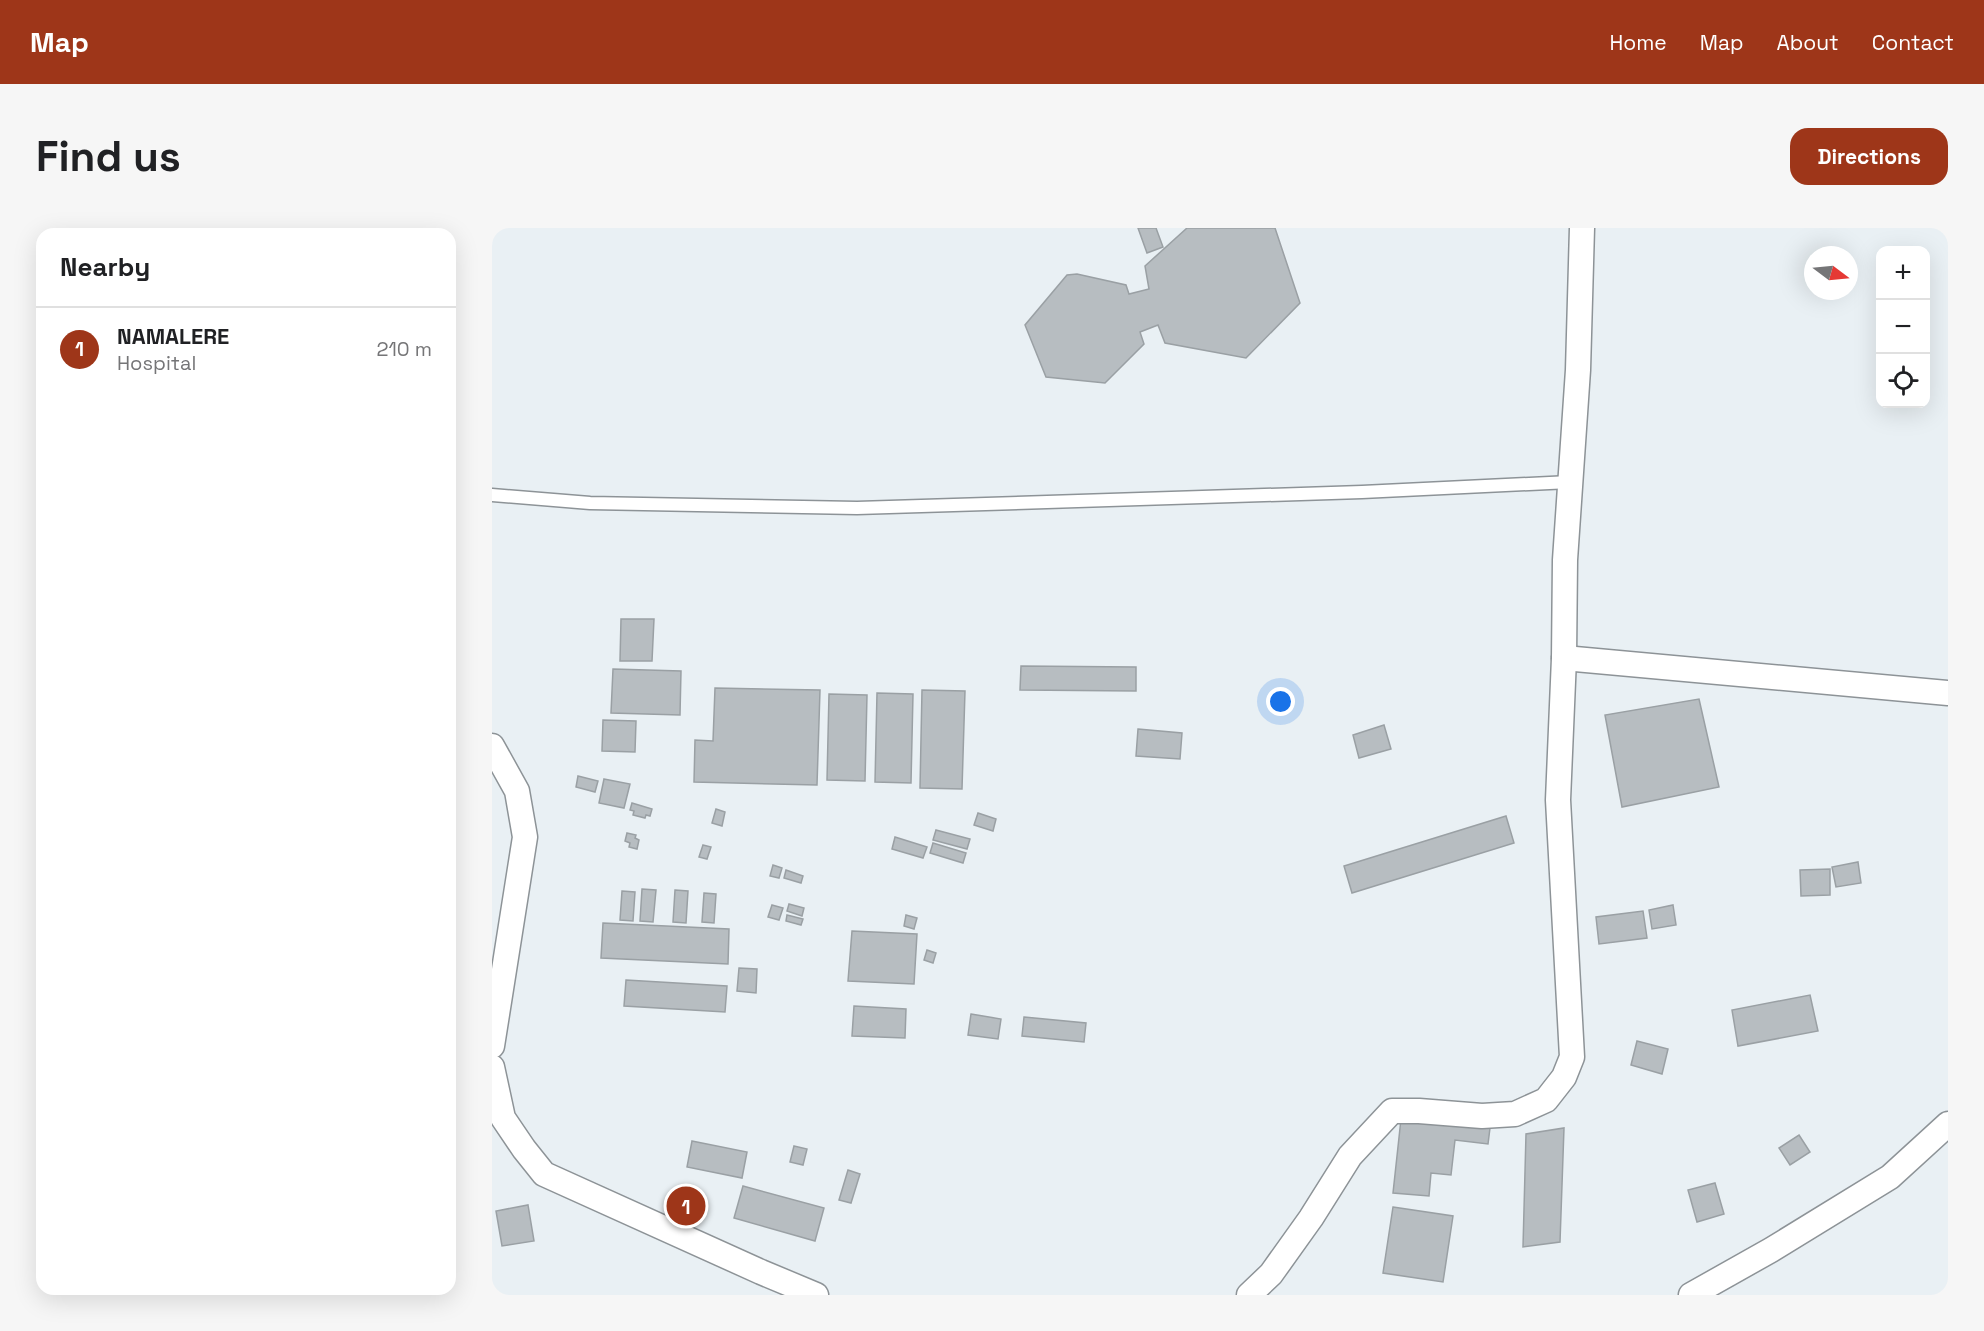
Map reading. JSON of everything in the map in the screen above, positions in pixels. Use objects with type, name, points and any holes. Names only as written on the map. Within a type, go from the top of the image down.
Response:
[{"type":"street","points":[[1249,1295],[1271,1274],[1311,1218],[1350,1156],[1392,1111],[1482,1116],[1515,1114],[1546,1100],[1564,1077],[1572,1057],[1558,800],[1564,658],[1565,560],[1578,370],[1582,228]]},
{"type":"street","points":[[1564,658],[1948,693]]},
{"type":"street","points":[[492,746],[517,791],[525,837],[492,1046]]},
{"type":"street","points":[[492,1066],[503,1118],[544,1174],[816,1295]]},
{"type":"street","points":[[1691,1295],[1771,1250],[1890,1177],[1948,1124]]},
{"type":"lane","points":[[492,495],[590,503],[857,508],[1362,492],[1570,482]]},
{"type":"building","points":[[1138,228],[1156,228],[1163,247],[1147,253]]},
{"type":"building","points":[[1187,228],[1275,228],[1300,303],[1246,358],[1165,343],[1158,325],[1140,332],[1144,344],[1105,383],[1046,377],[1025,325],[1067,275],[1077,274],[1126,285],[1129,294],[1149,289],[1145,266]]},
{"type":"building","points":[[621,619],[654,619],[652,661],[620,661]]},
{"type":"building","points":[[1021,666],[1136,667],[1136,691],[1020,690]]},
{"type":"building","points":[[613,669],[681,671],[680,715],[611,713]]},
{"type":"building","points":[[715,688],[820,690],[817,785],[694,782],[695,740],[713,741]]},
{"type":"building","points":[[922,690],[965,691],[962,789],[920,788]]},
{"type":"building","points":[[877,693],[913,694],[911,783],[875,782]]},
{"type":"building","points":[[829,694],[867,695],[865,781],[827,780]]},
{"type":"building","points":[[1699,699],[1719,787],[1622,807],[1605,715]]},
{"type":"building","points":[[603,720],[636,721],[635,752],[602,751]]},
{"type":"building","points":[[1384,725],[1391,749],[1359,758],[1353,735]]},
{"type":"building","points":[[1138,729],[1182,733],[1180,759],[1136,756]]},
{"type":"building","points":[[578,776],[598,781],[595,792],[576,787]]},
{"type":"building","points":[[604,779],[630,784],[624,808],[599,803]]},
{"type":"building","points":[[632,803],[652,809],[650,816],[646,815],[645,818],[633,815],[634,811],[630,810]]},
{"type":"building","points":[[716,809],[725,812],[722,826],[712,823]]},
{"type":"building","points":[[978,813],[996,819],[993,831],[974,825]]},
{"type":"building","points":[[1506,816],[1514,843],[1352,893],[1344,866]]},
{"type":"building","points":[[936,830],[970,839],[967,849],[933,840]]},
{"type":"building","points":[[627,833],[636,835],[635,838],[639,840],[637,849],[629,847],[630,843],[625,841]]},
{"type":"building","points":[[895,837],[927,847],[923,858],[892,849]]},
{"type":"building","points":[[933,843],[966,853],[963,863],[930,853]]},
{"type":"building","points":[[703,845],[711,847],[707,859],[699,857]]},
{"type":"building","points":[[1858,862],[1861,883],[1836,887],[1832,867]]},
{"type":"building","points":[[773,865],[782,868],[779,878],[770,876]]},
{"type":"building","points":[[1830,869],[1830,895],[1801,896],[1800,870]]},
{"type":"building","points":[[786,870],[803,876],[801,883],[784,878]]},
{"type":"building","points":[[642,889],[656,890],[653,922],[640,921]]},
{"type":"building","points":[[675,890],[688,891],[686,923],[673,922]]},
{"type":"building","points":[[622,891],[635,892],[633,921],[620,920]]},
{"type":"building","points":[[704,893],[716,894],[714,923],[702,922]]},
{"type":"building","points":[[789,904],[804,908],[802,916],[787,911]]},
{"type":"building","points":[[772,905],[783,908],[779,920],[768,917]]},
{"type":"building","points":[[1673,905],[1676,925],[1652,929],[1649,910]]},
{"type":"building","points":[[1643,911],[1647,938],[1599,944],[1596,917]]},
{"type":"building","points":[[787,915],[803,919],[801,925],[786,921]]},
{"type":"building","points":[[906,915],[917,918],[914,929],[904,926]]},
{"type":"building","points":[[603,923],[729,929],[728,964],[601,958]]},
{"type":"building","points":[[852,931],[917,934],[914,984],[848,981]]},
{"type":"building","points":[[927,950],[936,953],[933,963],[924,960]]},
{"type":"building","points":[[739,968],[757,969],[756,993],[737,991]]},
{"type":"building","points":[[626,980],[727,986],[725,1012],[624,1006]]},
{"type":"building","points":[[1810,995],[1818,1031],[1738,1046],[1732,1010]]},
{"type":"building","points":[[854,1006],[906,1009],[905,1038],[852,1036]]},
{"type":"building","points":[[971,1014],[1001,1019],[998,1039],[968,1035]]},
{"type":"building","points":[[1024,1017],[1086,1023],[1084,1042],[1022,1036]]},
{"type":"building","points":[[1637,1041],[1668,1049],[1662,1074],[1631,1065]]},
{"type":"building","points":[[1401,1119],[1490,1128],[1488,1144],[1455,1140],[1451,1175],[1431,1173],[1429,1196],[1393,1193]]},
{"type":"building","points":[[1564,1128],[1560,1242],[1523,1247],[1526,1134]]},
{"type":"building","points":[[1799,1135],[1810,1152],[1790,1165],[1779,1148]]},
{"type":"building","points":[[692,1141],[747,1152],[742,1178],[687,1167]]},
{"type":"building","points":[[794,1146],[807,1149],[803,1165],[790,1162]]},
{"type":"building","points":[[848,1170],[860,1174],[851,1203],[839,1200]]},
{"type":"building","points":[[1715,1183],[1724,1214],[1697,1222],[1688,1190]]},
{"type":"building","points":[[743,1186],[824,1208],[815,1241],[734,1218]]},
{"type":"building","points":[[528,1205],[534,1241],[502,1246],[496,1211]]},
{"type":"building","points":[[1393,1207],[1453,1216],[1443,1282],[1383,1273]]},
{"type":"place","name":"NAMALERE","points":[[686,1206]]}]
